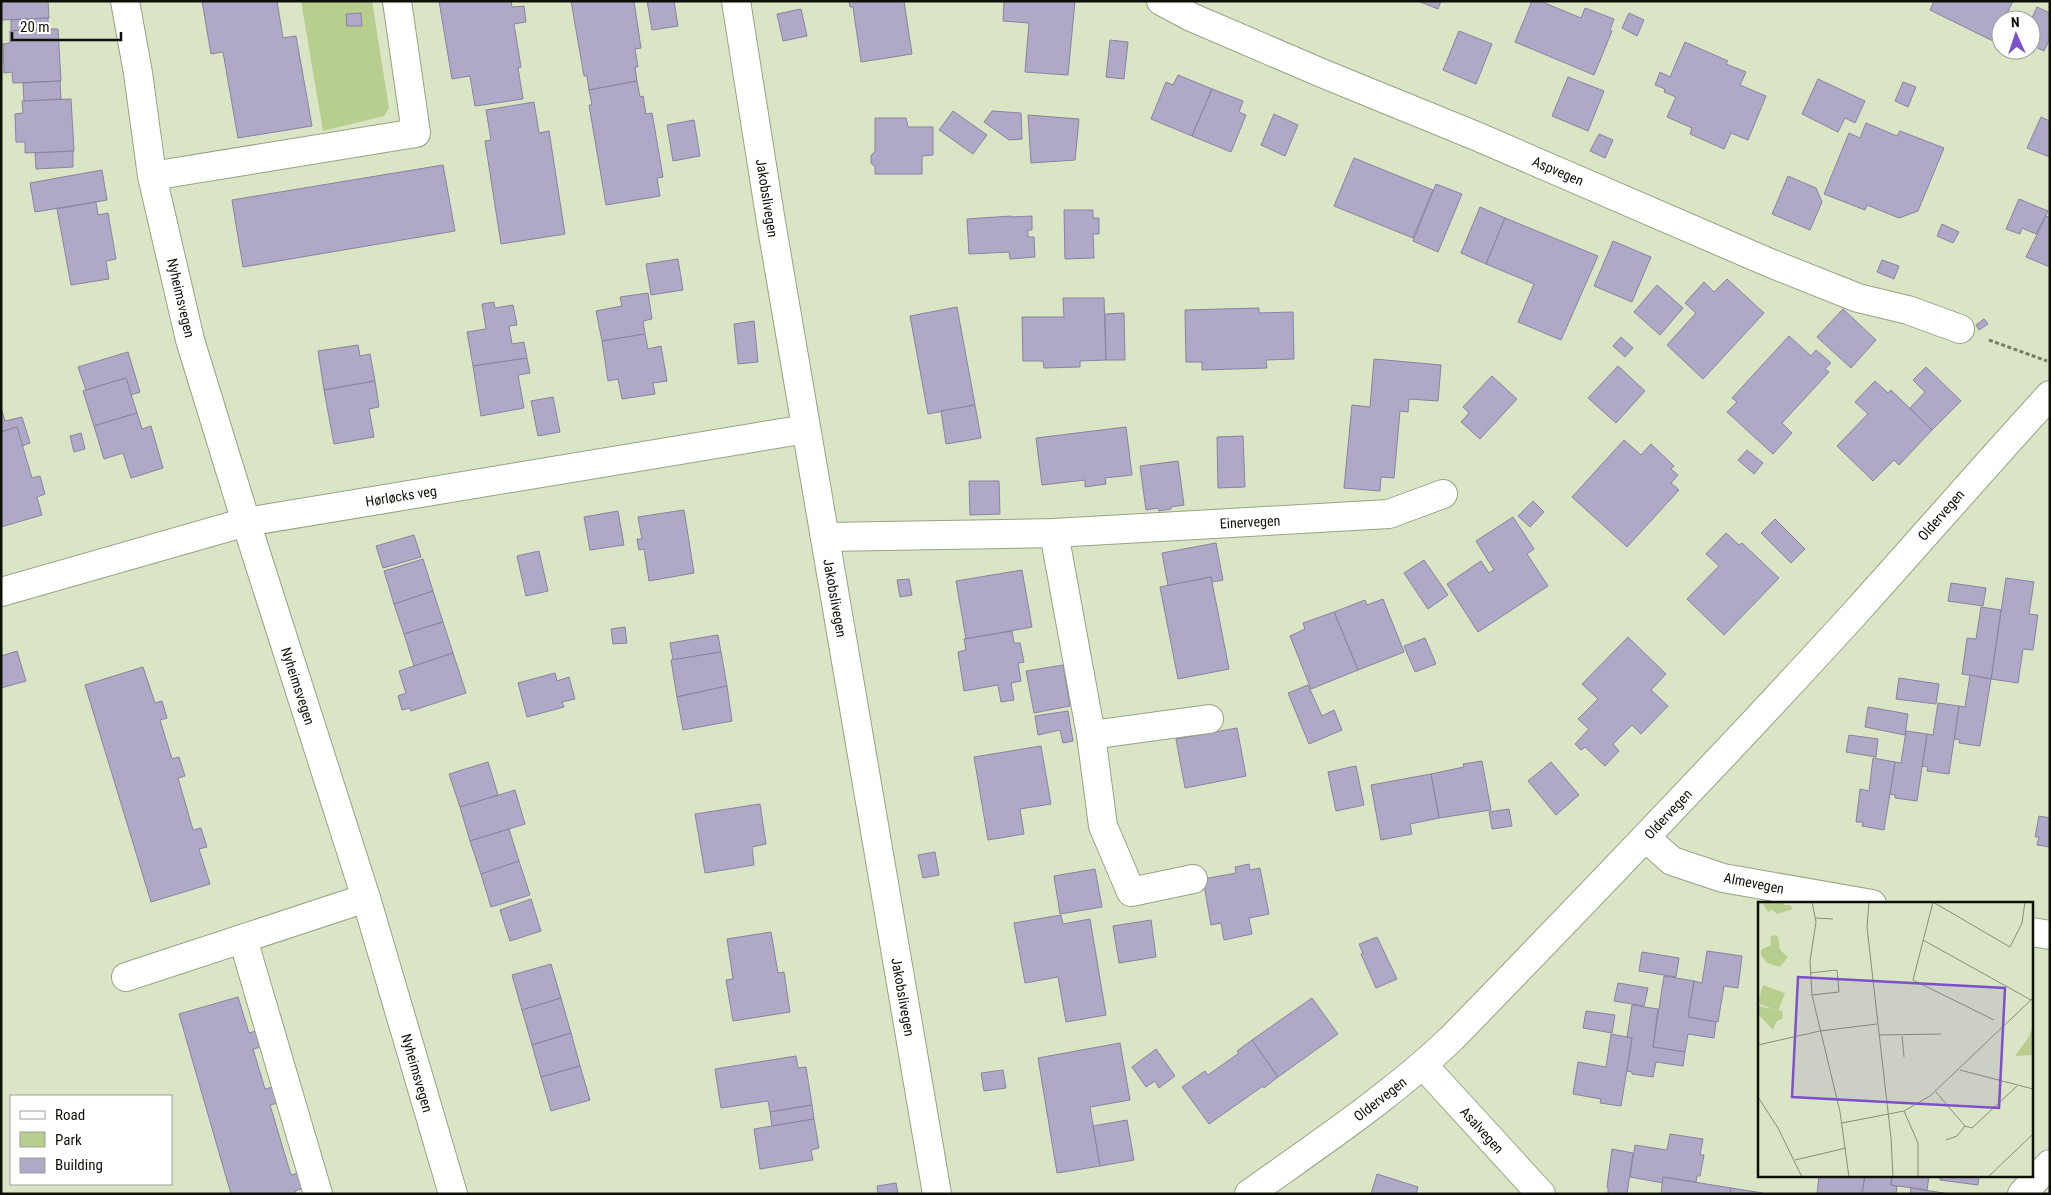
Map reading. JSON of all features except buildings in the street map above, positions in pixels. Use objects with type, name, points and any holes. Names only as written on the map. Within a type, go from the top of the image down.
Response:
[{"type":"street","name":"Nyheimsvegen","points":[[125,1],[138,73],[152,176],[190,340],[366,898],[453,1194]]},
{"type":"street","points":[[152,176],[416,133],[397,1]]},
{"type":"street","name":"Jakobslivegen","points":[[736,1],[806,428],[937,1194]]},
{"type":"street","name":"Aspvegen","points":[[1161,1],[1191,17],[1476,136],[1770,263],[1858,298],[1908,310],[1960,329]]},
{"type":"street","name":"Oldervegen","points":[[1249,1194],[1367,1111],[1423,1065],[1646,838],[1856,611],[1972,479],[2050,395]]},
{"type":"street","name":"Hørløcks veg","points":[[1,592],[246,522],[806,428]]},
{"type":"street","name":"Einervegen","points":[[825,537],[1054,533],[1389,514],[1444,494]]},
{"type":"street","points":[[1054,533],[1091,735],[1103,826],[1132,892],[1193,879]]},
{"type":"street","points":[[1091,735],[1209,720]]},
{"type":"street","name":"Almevegen","points":[[1646,838],[1672,861],[1723,878],[1861,902]]},
{"type":"street","points":[[126,977],[366,898]]},
{"type":"street","points":[[2034,932],[2050,935]]},
{"type":"street","points":[[242,939],[318,1194]]},
{"type":"street","name":"Asalvegen","points":[[1423,1065],[1541,1194]]},
{"type":"street","points":[[2022,1194],[2050,1164]]},
{"type":"path","points":[[1960,329],[2050,362]]},
{"type":"green space","points":[[301,1],[372,1],[389,108],[384,116],[323,131]]}]
